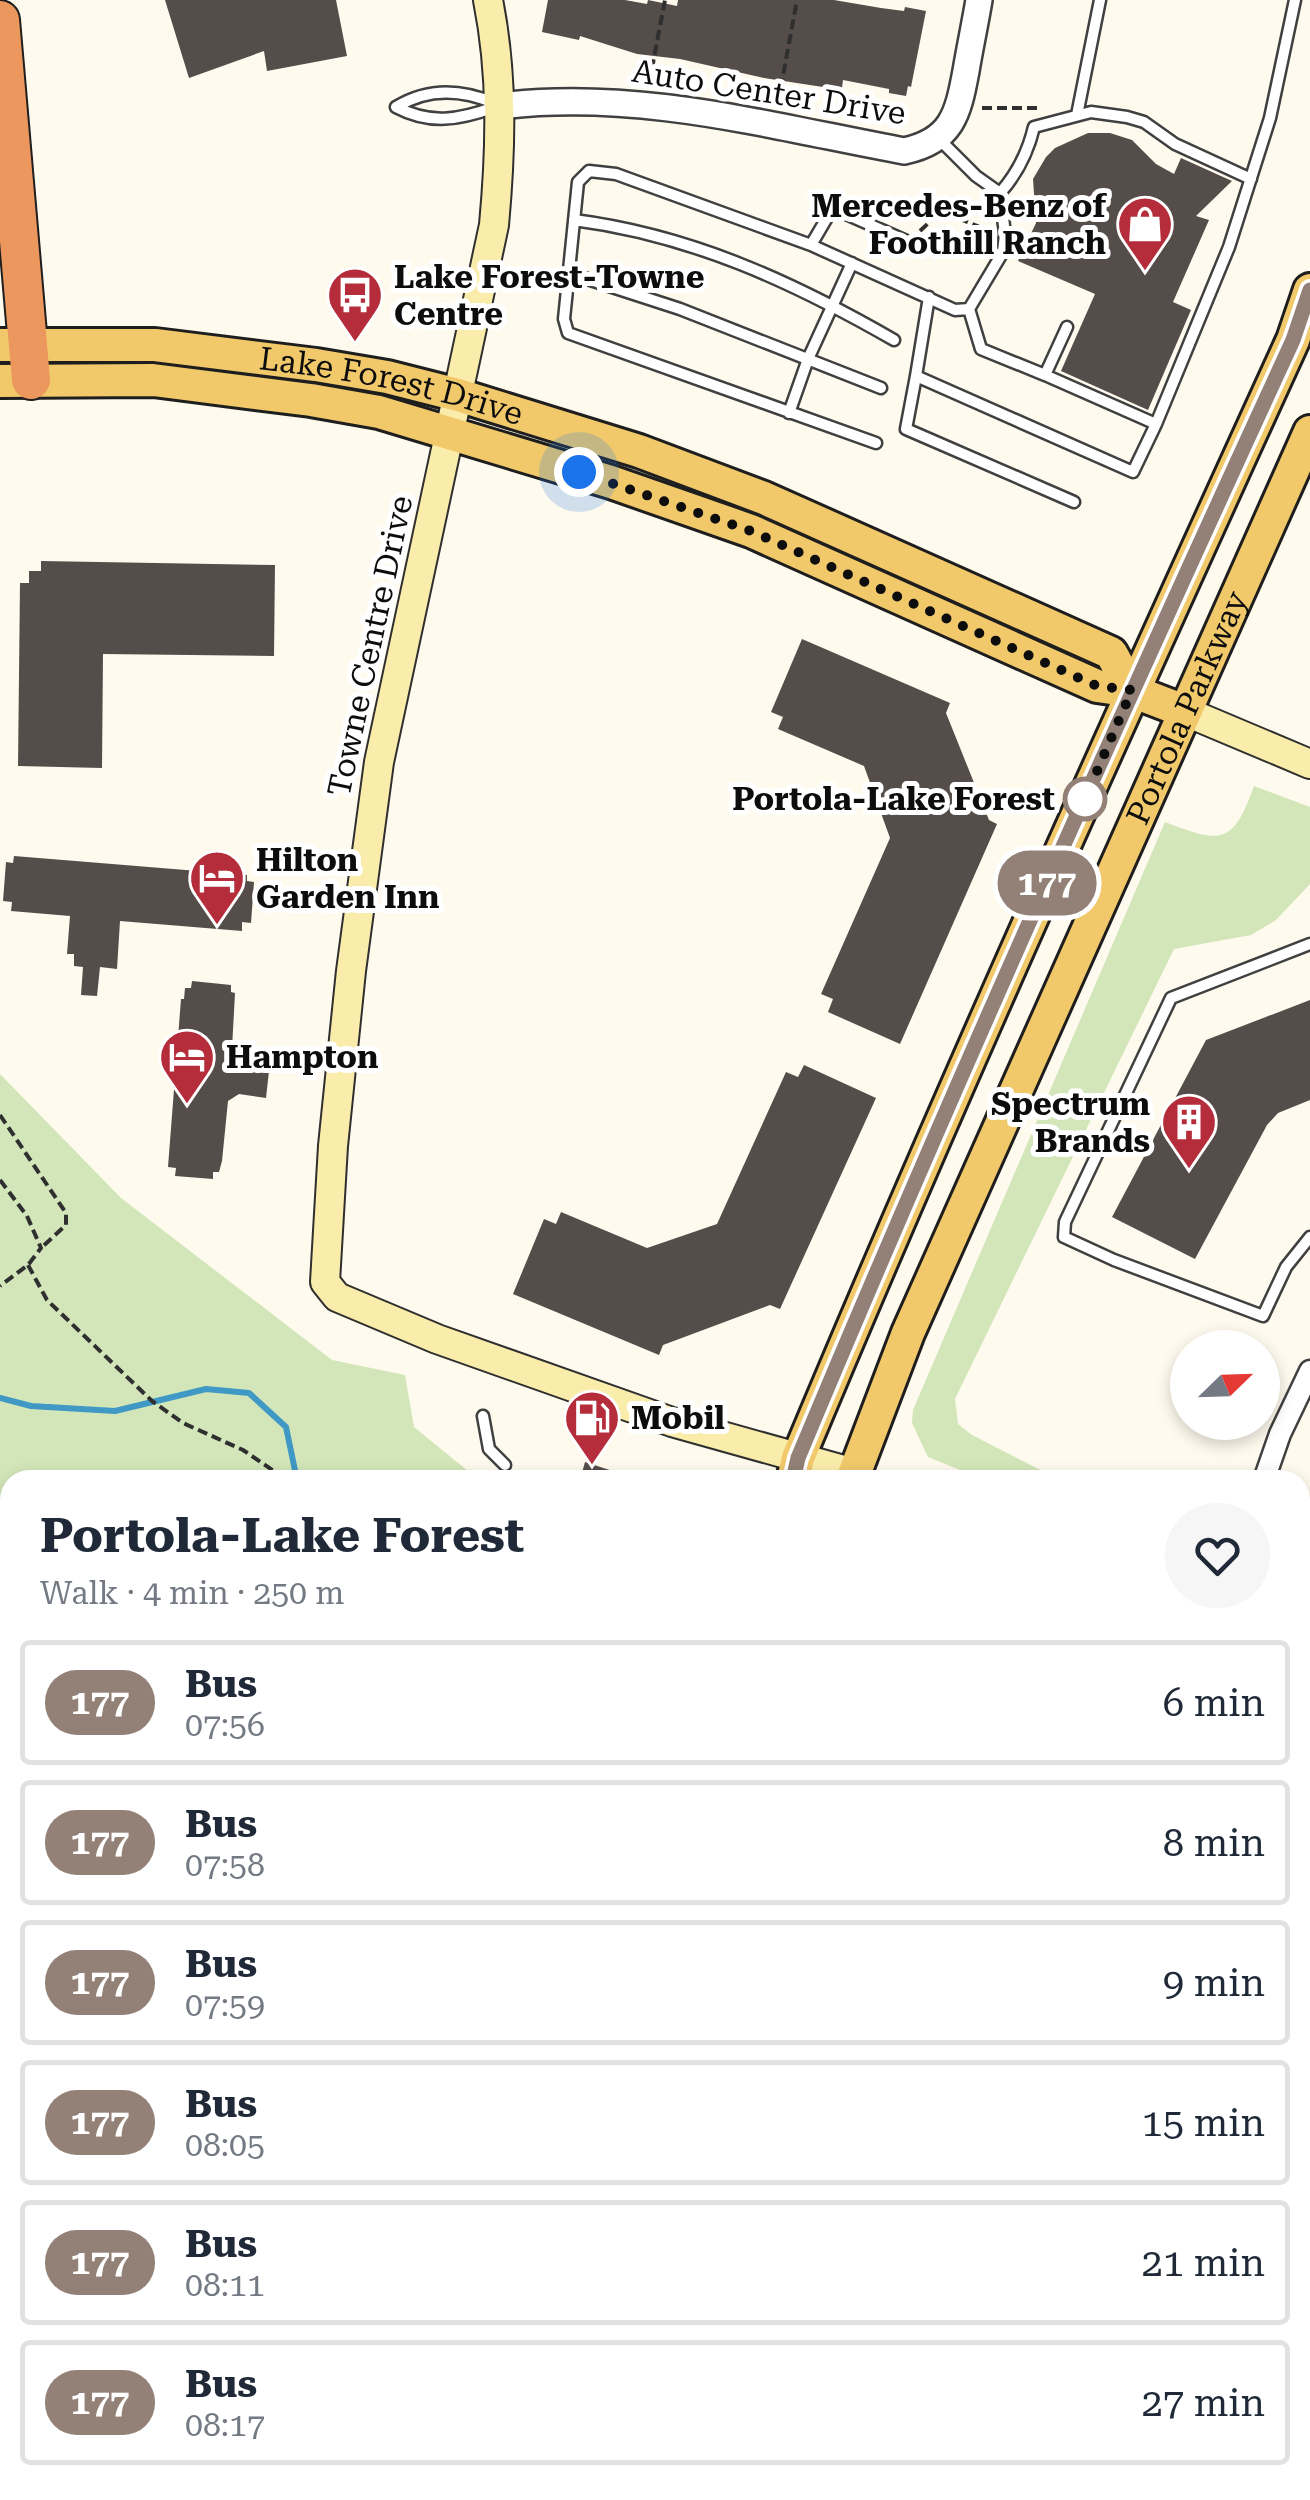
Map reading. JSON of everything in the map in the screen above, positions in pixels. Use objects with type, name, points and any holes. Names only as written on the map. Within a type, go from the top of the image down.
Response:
[{"type":"highway","points":[[0,20],[15,381]]},
{"type":"main road","name":"Towne Centre Drive","points":[[488,0],[499,67],[501,160],[494,225],[379,762],[364,858],[333,1146],[324,1263],[326,1286],[337,1297],[436,1339],[796,1469]]},
{"type":"main road","name":"Portola Parkway","points":[[796,1469],[866,1295],[1132,690],[1293,340],[1310,290]]},
{"type":"main road","name":"Lake Forest Drive","points":[[14,344],[155,345],[352,371],[458,395],[639,451],[764,498],[1111,653],[1132,690]]},
{"type":"main road","name":"Lake Forest Drive","points":[[15,381],[153,380],[379,412],[450,432],[751,531],[1097,686],[1132,690],[1310,764]]},
{"type":"main road","name":"Portola Parkway","points":[[863,1470],[908,1334],[1310,432]]},
{"type":"street","name":"Auto Center Drive","points":[[500,106],[542,100],[611,100],[904,151],[938,138],[959,108],[979,0]]},
{"type":"street","points":[[1267,1470],[1310,1371]]},
{"type":"lane","points":[[1077,115],[1100,0]]},
{"type":"lane","points":[[916,376],[1133,472],[1229,247],[1274,99],[1295,0]]},
{"type":"lane","points":[[469,93],[500,106],[469,117],[418,118],[396,107],[416,95],[469,93]]},
{"type":"lane","points":[[1000,194],[1014,178],[1034,127],[1077,115],[1108,113],[1144,122],[1175,144],[1250,179]]},
{"type":"lane","points":[[938,138],[1000,194],[1003,252],[968,309],[981,349],[1156,424]]},
{"type":"lane","points":[[876,443],[568,333],[564,319],[578,182],[589,170],[616,174],[810,245],[955,310],[968,309]]},
{"type":"lane","points":[[810,245],[828,216],[839,212],[909,242]]},
{"type":"lane","points":[[574,220],[631,227],[754,268],[831,304],[894,340]]},
{"type":"lane","points":[[789,413],[808,358],[852,264]]},
{"type":"lane","points":[[568,273],[680,309],[881,388]]},
{"type":"lane","points":[[929,297],[906,428],[1074,502]]},
{"type":"lane","points":[[1045,375],[1067,327]]},
{"type":"lane","points":[[1310,944],[1171,998],[1065,1222],[1064,1238],[1263,1316],[1286,1267],[1310,1237]]},
{"type":"lane","points":[[483,1416],[489,1450],[505,1464]]},
{"type":"path","points":[[645,104],[664,0]]},
{"type":"path","points":[[774,127],[798,0]]},
{"type":"path","points":[[959,108],[1038,108]]},
{"type":"path","points":[[909,242],[936,216],[953,216],[986,230],[1003,218]]},
{"type":"path","points":[[0,1115],[66,1213],[66,1225],[28,1265],[0,1286]]},
{"type":"path","points":[[0,1180],[27,1216],[41,1248]]},
{"type":"path","points":[[28,1265],[47,1300],[152,1402],[272,1470]]},
{"type":"green space","points":[[1254,786],[1310,807],[1310,884],[1276,920],[1251,935],[1174,949],[955,1399],[958,1424],[1040,1470],[960,1470],[928,1457],[912,1423],[913,1410],[1165,822],[1200,834],[1223,834],[1239,820]]},
{"type":"green space","points":[[0,1074],[121,1198],[332,1360],[405,1375],[414,1427],[467,1470],[0,1470]]},
{"type":"building","points":[[165,0],[336,0],[347,56],[267,71],[264,51],[189,78]]},
{"type":"building","points":[[548,0],[625,0],[647,4],[648,0],[677,6],[678,0],[834,0],[926,11],[906,96],[843,80],[842,88],[836,89],[764,78],[680,59],[637,54],[580,36],[579,40],[542,32]]},
{"type":"building","name":"Mercedes-Benz of Foothill Ranch","points":[[1088,133],[1110,133],[1132,140],[1156,164],[1174,174],[1181,158],[1232,181],[1196,216],[1209,220],[1173,302],[1191,310],[1148,410],[1061,371],[1095,294],[1018,261],[1036,223],[1033,179],[1055,148]]},
{"type":"building","points":[[41,561],[275,565],[274,656],[103,654],[102,768],[18,766],[20,583],[29,583],[29,571],[41,571]]},
{"type":"building","points":[[802,639],[950,703],[946,713],[989,820],[997,824],[900,1044],[828,1012],[833,999],[821,994],[890,838],[864,766],[778,729],[783,717],[771,712]]},
{"type":"building","name":"Hilton Garden Inn","points":[[14,856],[247,875],[247,881],[254,882],[251,923],[242,922],[242,931],[120,921],[117,969],[100,967],[97,996],[81,995],[83,967],[74,966],[74,954],[67,954],[70,916],[11,911],[12,902],[3,901],[6,862],[13,863]]},
{"type":"building","points":[[192,981],[231,985],[231,992],[235,993],[231,1067],[269,1071],[266,1098],[239,1094],[228,1101],[222,1161],[219,1172],[213,1172],[213,1179],[175,1176],[176,1168],[168,1167],[181,999]]},
{"type":"building","name":"Spectrum Brands","points":[[1310,1000],[1310,1100],[1278,1113],[1267,1125],[1195,1259],[1112,1217],[1206,1040]]},
{"type":"building","points":[[804,1065],[876,1098],[780,1309],[770,1305],[663,1345],[659,1355],[513,1294],[544,1219],[556,1224],[561,1212],[647,1248],[717,1224],[786,1072],[798,1077]]},
{"type":"building","points":[[585,1462],[610,1470],[583,1470]]},
{"type":"waterway","points":[[0,1398],[31,1406],[115,1411],[206,1389],[249,1393],[286,1427],[295,1470]]},
{"type":"bus line","name":"177","points":[[795,1470],[859,1312],[1132,690],[1293,340],[1310,290]]},
{"type":"place","name":"Mercedes-Benz of Foothill Ranch","points":[[1145,273]]},
{"type":"place","name":"Lake Forest-Towne Centre","points":[[355,344]]},
{"type":"place","name":"Portola-Lake Forest","points":[[1085,799]]},
{"type":"place","name":"Hilton Garden Inn","points":[[217,927]]},
{"type":"place","name":"Hampton","points":[[187,1106]]},
{"type":"place","name":"Spectrum Brands","points":[[1189,1171]]},
{"type":"place","name":"Mobil","points":[[592,1467]]},
{"type":"route","points":[[579,472],[751,531],[1097,686],[1132,690],[1085,799]]}]
